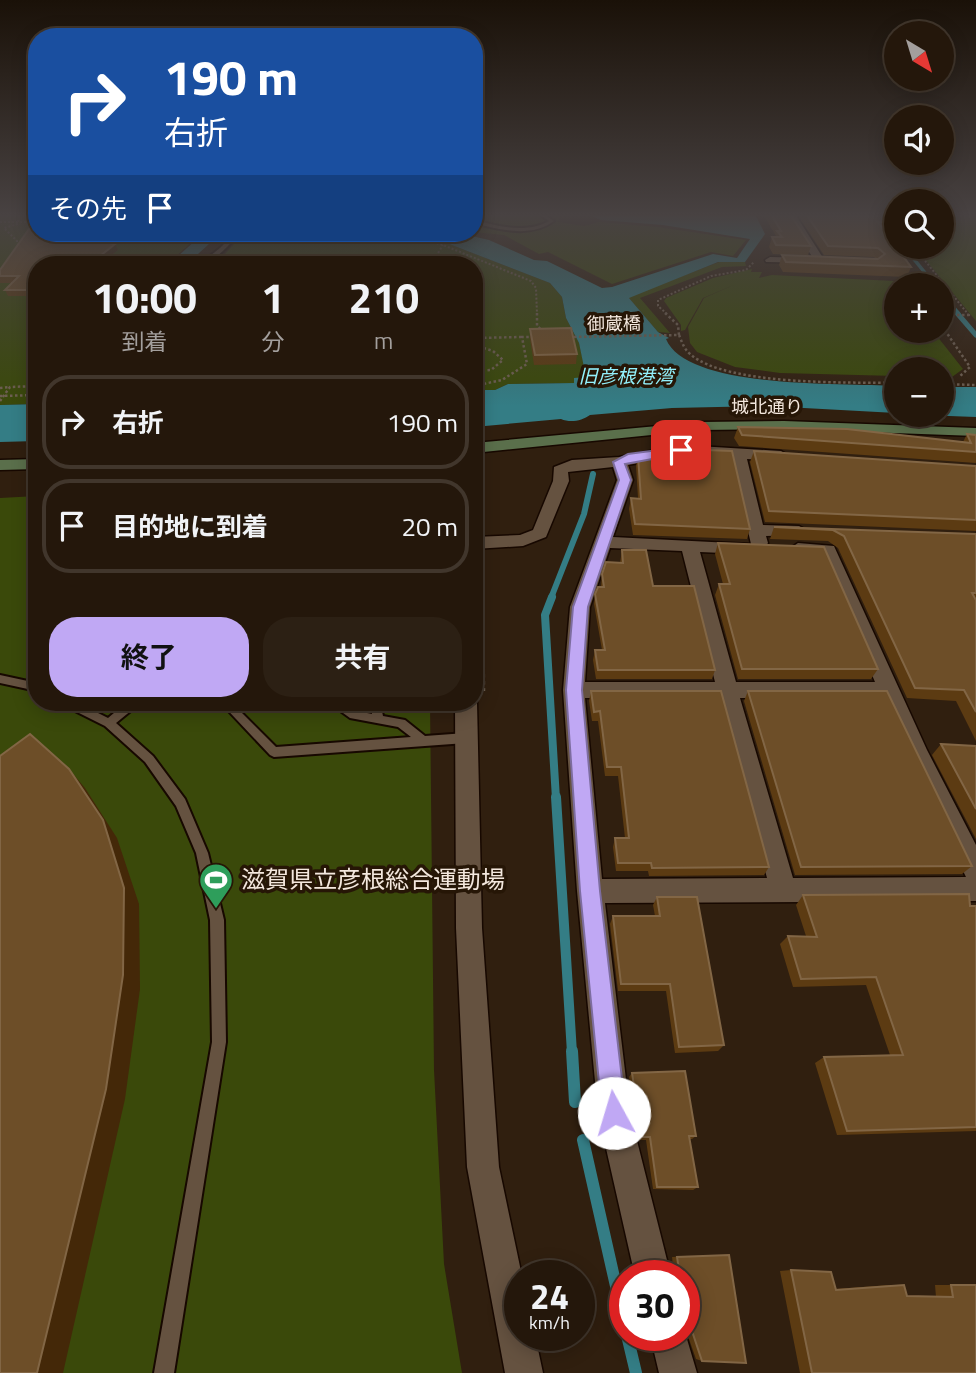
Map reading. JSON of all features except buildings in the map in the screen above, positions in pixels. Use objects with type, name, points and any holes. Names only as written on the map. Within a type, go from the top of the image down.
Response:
[{"type":"main road","name":"城北通り","points":[[483,447],[701,426],[785,425],[976,432]]},
{"type":"main road","points":[[0,466],[28,464]]},
{"type":"main road","points":[[0,478],[28,477]]},
{"type":"street","points":[[483,542],[523,540],[540,533],[561,481],[560,470],[572,464],[619,462],[628,458],[681,450],[793,456]]},
{"type":"street","points":[[738,453],[761,548]]},
{"type":"street","points":[[619,462],[625,480],[580,607],[574,690],[590,891],[614,1113],[649,1260]]},
{"type":"street","points":[[756,530],[825,532]]},
{"type":"street","points":[[604,542],[828,550],[916,752],[976,871]]},
{"type":"street","points":[[690,547],[783,889]]},
{"type":"street","points":[[574,690],[888,690]]},
{"type":"street","points":[[466,711],[469,928],[483,1167],[524,1373]]},
{"type":"street","points":[[590,891],[976,889]]},
{"type":"street","points":[[672,1351],[678,1373]]},
{"type":"lane","points":[[0,679],[28,685]]},
{"type":"lane","points":[[85,711],[109,723],[149,759],[181,803],[202,853],[217,920],[219,1042],[164,1373]]},
{"type":"lane","points":[[109,723],[123,711]]},
{"type":"lane","points":[[234,711],[274,752],[466,738]]},
{"type":"lane","points":[[348,711],[354,715],[401,723],[422,740]]},
{"type":"lane","points":[[377,711],[378,717]]},
{"type":"path","points":[[483,338],[551,337],[537,326],[536,288],[531,281],[524,278]]},
{"type":"path","points":[[706,278],[658,300],[658,306],[678,325],[678,335],[691,355],[714,366],[740,372],[780,377],[884,382]]},
{"type":"path","points":[[954,296],[969,315],[954,316]]},
{"type":"path","name":"御蔵橋","points":[[564,337],[678,335]]},
{"type":"path","points":[[483,386],[492,385],[513,375],[527,364],[522,337]]},
{"type":"path","points":[[954,343],[970,367],[959,377]]},
{"type":"path","points":[[483,348],[493,351],[503,360],[499,368],[483,372]]},
{"type":"path","points":[[954,384],[976,385]]},
{"type":"path","points":[[0,388],[28,386]]},
{"type":"path","points":[[0,399],[10,387]]},
{"type":"path","points":[[0,399],[28,396]]},
{"type":"green space","points":[[0,278],[28,278],[28,404],[0,405]]},
{"type":"green space","points":[[483,278],[537,278],[550,283],[562,297],[566,318],[579,343],[587,378],[575,383],[508,384],[495,390],[483,390]]},
{"type":"green space","points":[[600,278],[630,278],[612,284]]},
{"type":"green space","points":[[677,278],[693,278],[640,298],[670,333],[658,332],[628,297]]},
{"type":"green space","points":[[713,278],[884,281],[884,343],[942,343],[954,357],[884,357],[884,376],[780,373],[735,367],[697,352],[690,343],[688,327],[704,298],[736,284],[703,298],[685,330],[681,331],[681,325],[664,301]]},
{"type":"green space","points":[[954,278],[976,278],[976,321],[954,294]]},
{"type":"green space","points":[[954,358],[963,369],[954,376]]},
{"type":"green space","name":"滋賀県立彦根総合運動場","points":[[28,496],[28,711],[430,711],[434,1070],[444,1264],[462,1373],[0,1373],[0,498]]},
{"type":"water","name":"旧彦根港湾","points":[[537,278],[582,278],[602,288],[639,278],[678,278],[629,298],[658,332],[669,338],[666,339],[680,356],[704,367],[735,375],[807,383],[884,386],[884,412],[767,406],[672,408],[590,415],[576,421],[561,419],[483,426],[483,390],[495,390],[508,384],[574,383],[574,378],[586,377],[579,343],[566,318],[562,297],[550,283]]},
{"type":"water","points":[[954,387],[976,387],[976,417],[954,416]]},
{"type":"water","points":[[28,404],[28,441],[0,442],[0,405]]},
{"type":"waterway","points":[[954,308],[959,314]]},
{"type":"waterway","points":[[957,313],[976,335]]},
{"type":"waterway","points":[[551,598],[584,514],[593,474]]},
{"type":"waterway","points":[[552,597],[545,615],[556,799]]},
{"type":"waterway","points":[[556,797],[572,1053]]},
{"type":"waterway","points":[[572,1051],[575,1102]]},
{"type":"waterway","points":[[583,1140],[610,1260]]},
{"type":"waterway","points":[[631,1351],[636,1373]]},
{"type":"place","name":"滋賀県立彦根総合運動場","points":[[216,910]]},
{"type":"route","points":[[614,1113],[590,891],[574,690],[580,607],[625,480],[619,462],[628,458],[681,450]]}]
